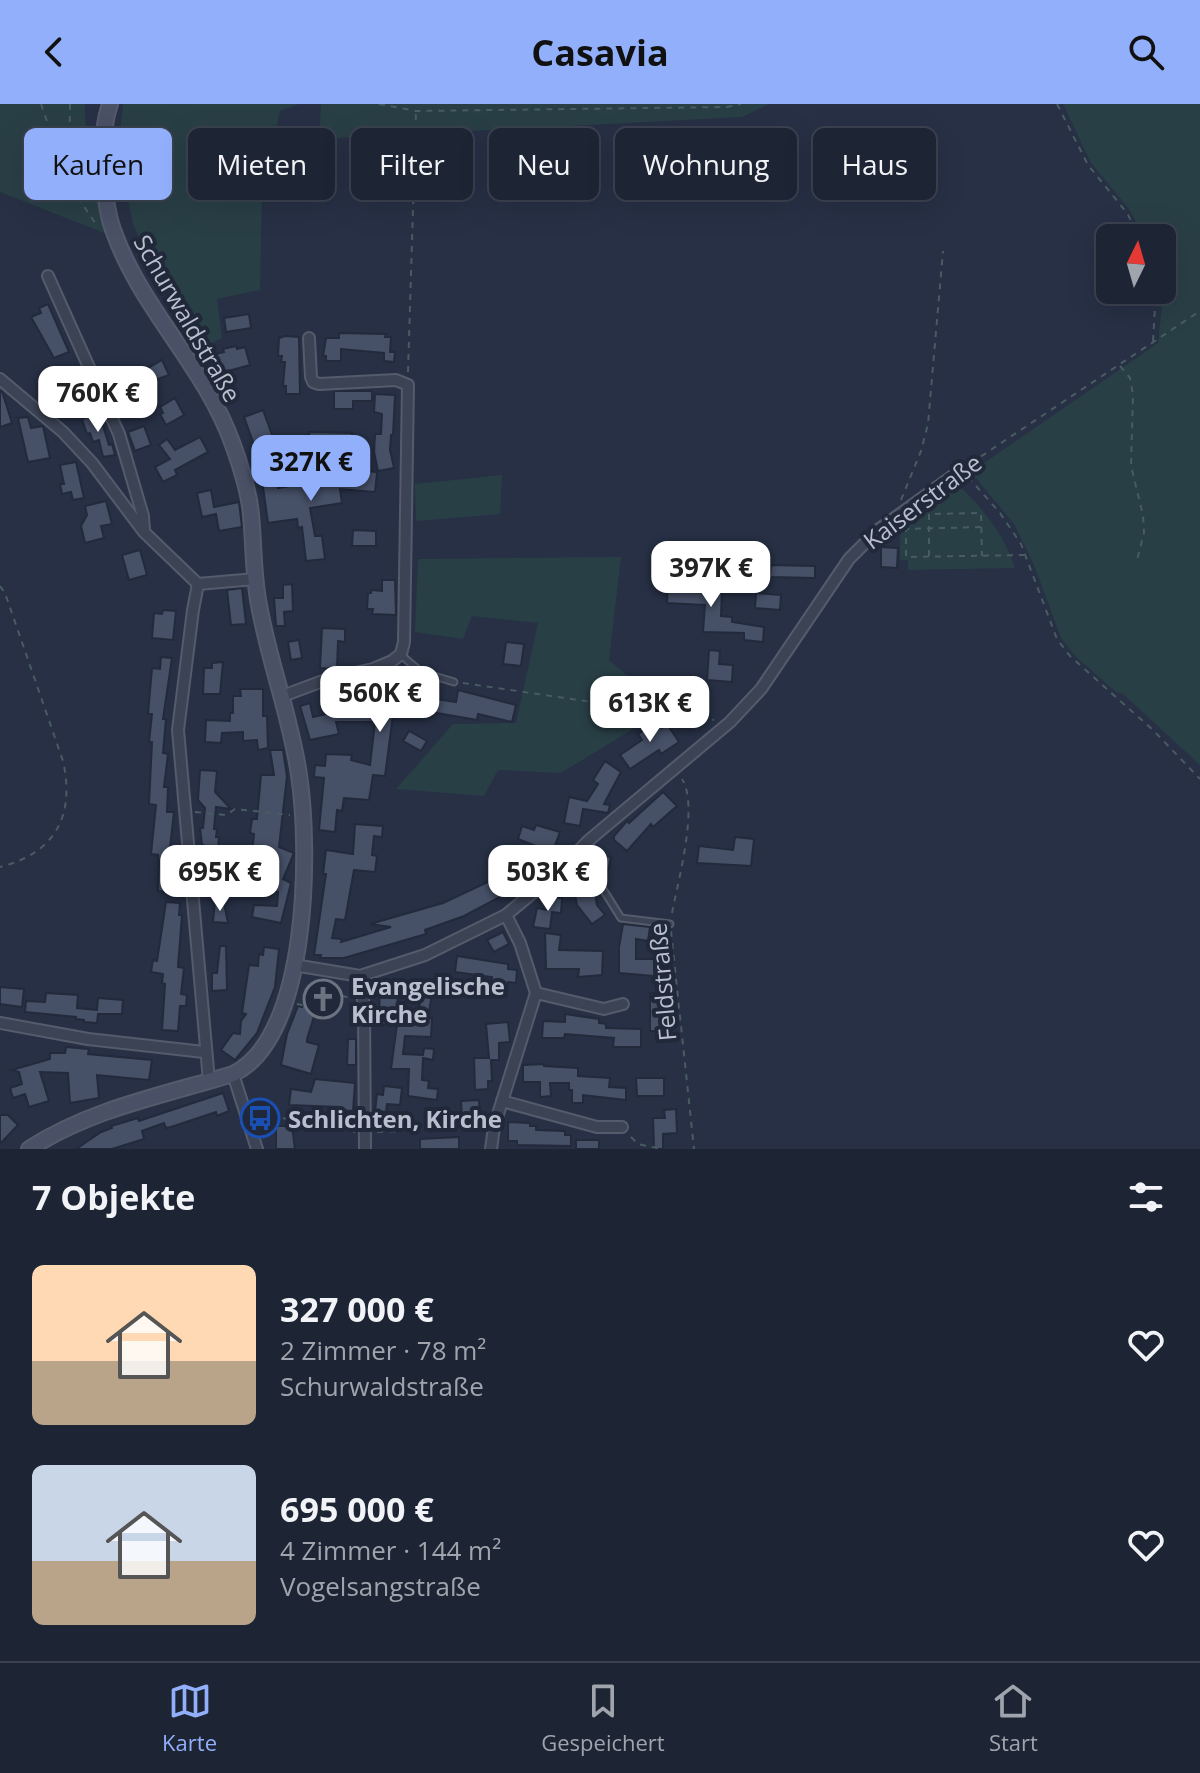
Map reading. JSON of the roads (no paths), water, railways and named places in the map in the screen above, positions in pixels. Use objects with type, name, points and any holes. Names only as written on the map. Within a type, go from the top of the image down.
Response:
[{"type":"main road","name":"Schurwaldstraße","points":[[29,1149],[90,1117],[233,1074],[250,1064],[269,1038],[286,1000],[294,965],[305,871],[299,773],[259,605],[249,500],[232,443],[205,384],[147,298],[126,261],[111,224],[103,169],[103,134],[110,104]]},
{"type":"street","points":[[48,276],[119,434],[143,516],[144,532]]},
{"type":"street","points":[[280,697],[328,679],[373,669],[392,661],[401,654],[405,631],[408,385],[396,380],[313,382],[309,338]]},
{"type":"street","points":[[0,379],[53,423],[82,453],[144,532],[198,584],[255,579]]},
{"type":"street","name":"Kaiserstraße","points":[[294,965],[360,976],[425,955],[506,915],[559,871],[588,841],[730,722],[761,689],[849,559],[878,530],[961,470]]},
{"type":"street","points":[[198,584],[178,730],[198,931],[204,1052],[209,1081]]},
{"type":"street","points":[[491,1149],[502,1101],[536,993],[520,943],[506,915]]},
{"type":"street","points":[[360,976],[365,1149]]},
{"type":"street","points":[[536,993],[604,1009],[623,1004]]},
{"type":"street","points":[[0,1023],[88,1039],[204,1052]]},
{"type":"street","points":[[233,1074],[257,1149]]},
{"type":"street","points":[[502,1101],[603,1129],[622,1127]]},
{"type":"lane","points":[[401,654],[421,672],[454,682]]},
{"type":"lane","points":[[559,871],[596,878],[621,918],[670,924]]},
{"type":"place","name":"Evangelische Kirche","points":[[323,999]]},
{"type":"place","name":"Schlichten, Kirche","points":[[260,1118]]}]
